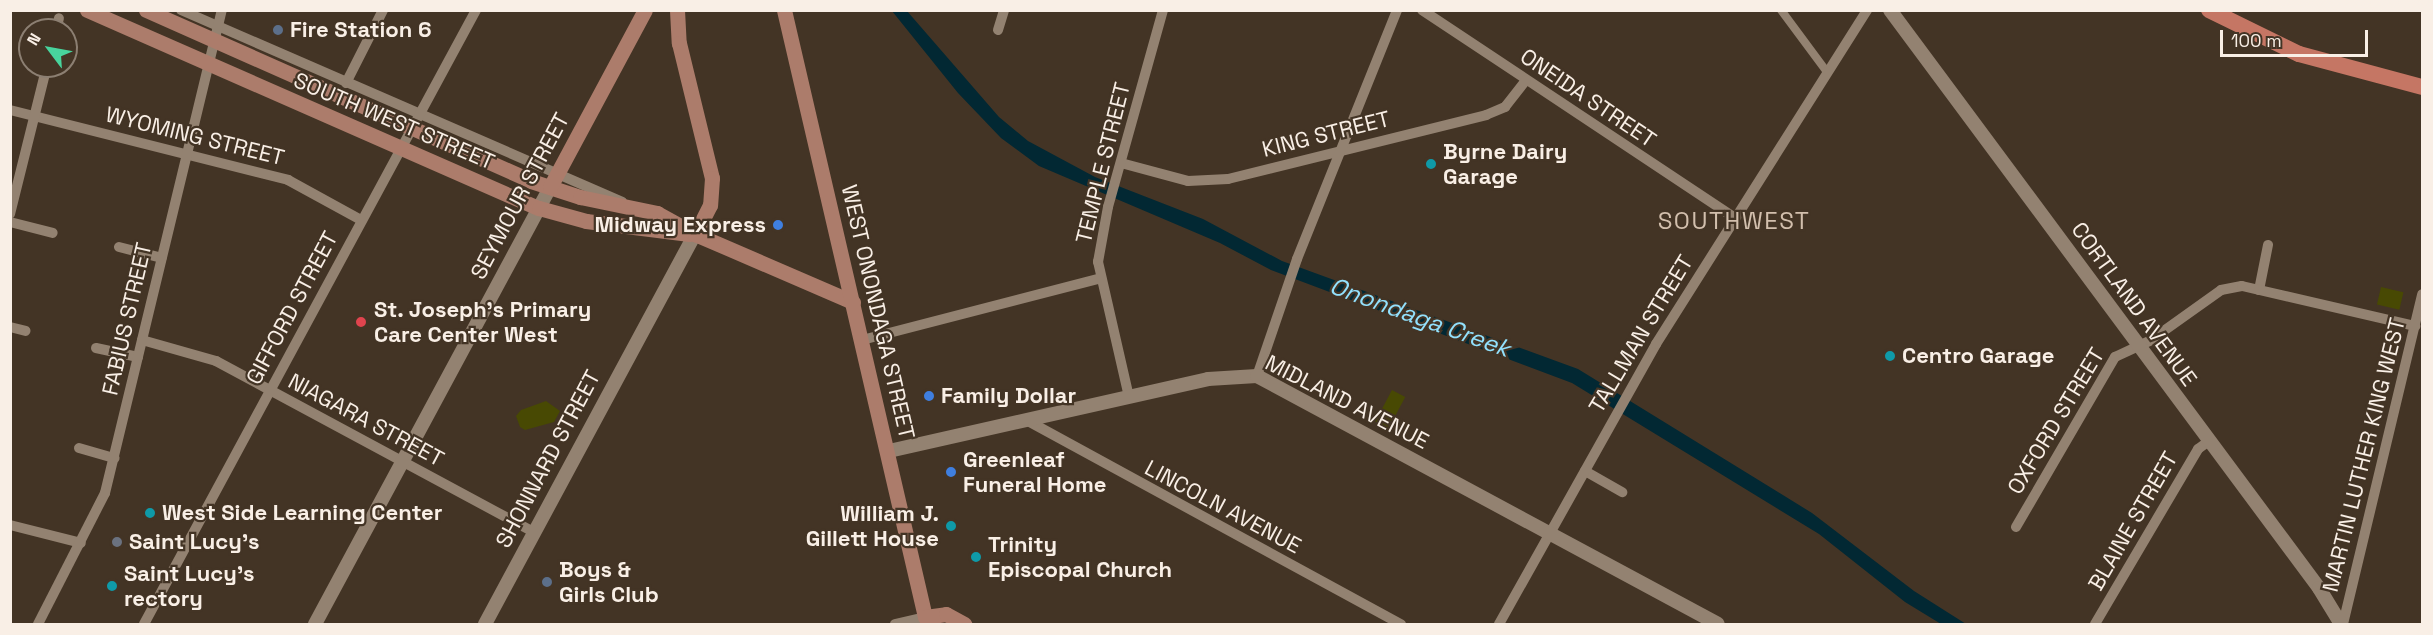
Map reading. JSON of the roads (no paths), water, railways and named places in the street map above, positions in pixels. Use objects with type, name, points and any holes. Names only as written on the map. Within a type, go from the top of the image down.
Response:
[{"type":"main road","name":"SOUTH WEST STREET","points":[[87,10],[539,208],[586,222],[695,234]]},
{"type":"main road","name":"SOUTH WEST STREET","points":[[146,10],[214,33],[411,129],[627,206],[657,213],[695,234],[852,302]]},
{"type":"main road","name":"SEYMOUR STREET","points":[[554,181],[645,10]]},
{"type":"main road","name":"SHONNARD STREET","points":[[677,10],[679,43],[712,178],[710,205],[695,234]]},
{"type":"main road","name":"WEST ONONDAGA STREET","points":[[784,10],[889,451],[926,621]]},
{"type":"main road","points":[[2209,10],[2300,54],[2422,87]]},
{"type":"main road","points":[[926,621],[946,614],[964,624]]},
{"type":"street","name":"SOUTH WEST STREET","points":[[181,10],[214,33],[346,83],[418,114],[554,181]]},
{"type":"street","name":"FABIUS STREET","points":[[38,624],[105,493],[206,64],[222,10]]},
{"type":"street","points":[[346,83],[383,10]]},
{"type":"street","name":"GIFFORD STREET","points":[[144,624],[476,10]]},
{"type":"street","points":[[999,30],[1004,10]]},
{"type":"street","name":"TEMPLE STREET","points":[[1129,397],[1098,262],[1108,207],[1163,10]]},
{"type":"street","points":[[1257,376],[1297,259],[1397,10]]},
{"type":"street","name":"ONEIDA STREET","points":[[1422,10],[1733,217]]},
{"type":"street","points":[[1781,10],[1827,72]]},
{"type":"street","name":"TALLMAN STREET","points":[[1500,624],[1627,393],[1733,217],[1867,10]]},
{"type":"street","name":"CORTLAND AVENUE","points":[[1890,10],[2319,588],[2342,624]]},
{"type":"street","points":[[10,214],[44,78]]},
{"type":"street","name":"KING STREET","points":[[1121,163],[1171,178],[1208,181],[1341,151],[1498,111],[1526,80]]},
{"type":"street","name":"WYOMING STREET","points":[[10,111],[288,180],[361,220]]},
{"type":"street","name":"SEYMOUR STREET","points":[[315,624],[554,181]]},
{"type":"street","points":[[10,222],[53,233]]},
{"type":"street","name":"SHONNARD STREET","points":[[485,624],[695,234]]},
{"type":"street","points":[[2259,290],[2268,245]]},
{"type":"street","points":[[119,247],[162,258]]},
{"type":"street","points":[[862,340],[1101,278]]},
{"type":"street","name":"OXFORD STREET","points":[[2016,527],[2115,357],[2138,344],[2151,340],[2221,290],[2242,286],[2415,326]]},
{"type":"street","name":"MARTIN LUTHER KING WEST","points":[[2342,624],[2422,294]]},
{"type":"street","points":[[10,327],[26,331]]},
{"type":"street","name":"NIAGARA STREET","points":[[142,340],[216,361],[534,532]]},
{"type":"street","points":[[96,348],[138,357]]},
{"type":"street","name":"MIDLAND AVENUE","points":[[889,451],[1208,379],[1257,376],[1718,624]]},
{"type":"street","name":"LINCOLN AVENUE","points":[[1028,421],[1401,624]]},
{"type":"street","name":"BLAINE STREET","points":[[2095,624],[2198,449],[2209,441]]},
{"type":"street","points":[[79,448],[114,458]]},
{"type":"street","points":[[1585,471],[1622,492]]},
{"type":"street","points":[[10,525],[81,543]]},
{"type":"street","points":[[895,624],[926,621]]},
{"type":"water","name":"Onondaga Creek","points":[[892,11],[907,11],[999,117],[1028,141],[1095,177],[1203,219],[1282,261],[1578,369],[1812,513],[1914,591],[1966,624],[1941,624],[1905,602],[1819,534],[1572,383],[1271,270],[1220,243],[1039,166],[1001,138],[958,93]]},
{"type":"place","name":"Fire Station 6","points":[[278,30]]},
{"type":"place","name":"Byrne Dairy Garage","points":[[1431,164]]},
{"type":"place","name":"Midway Express","points":[[778,225]]},
{"type":"place","name":"St. Joseph's Primary Care Center West","points":[[361,322]]},
{"type":"place","name":"Centro Garage","points":[[1890,356]]},
{"type":"place","name":"Family Dollar","points":[[929,396]]},
{"type":"place","name":"Greenleaf Funeral Home","points":[[951,472]]},
{"type":"place","name":"West Side Learning Center","points":[[150,513]]},
{"type":"place","name":"William J. Gillett House","points":[[951,526]]},
{"type":"place","name":"Saint Lucy's","points":[[117,542]]},
{"type":"place","name":"Trinity Episcopal Church","points":[[976,557]]},
{"type":"place","name":"Boys & Girls Club","points":[[547,582]]},
{"type":"place","name":"Saint Lucy's rectory","points":[[112,586]]},
{"type":"district","name":"SOUTHWEST","points":[[1734,221]]}]
